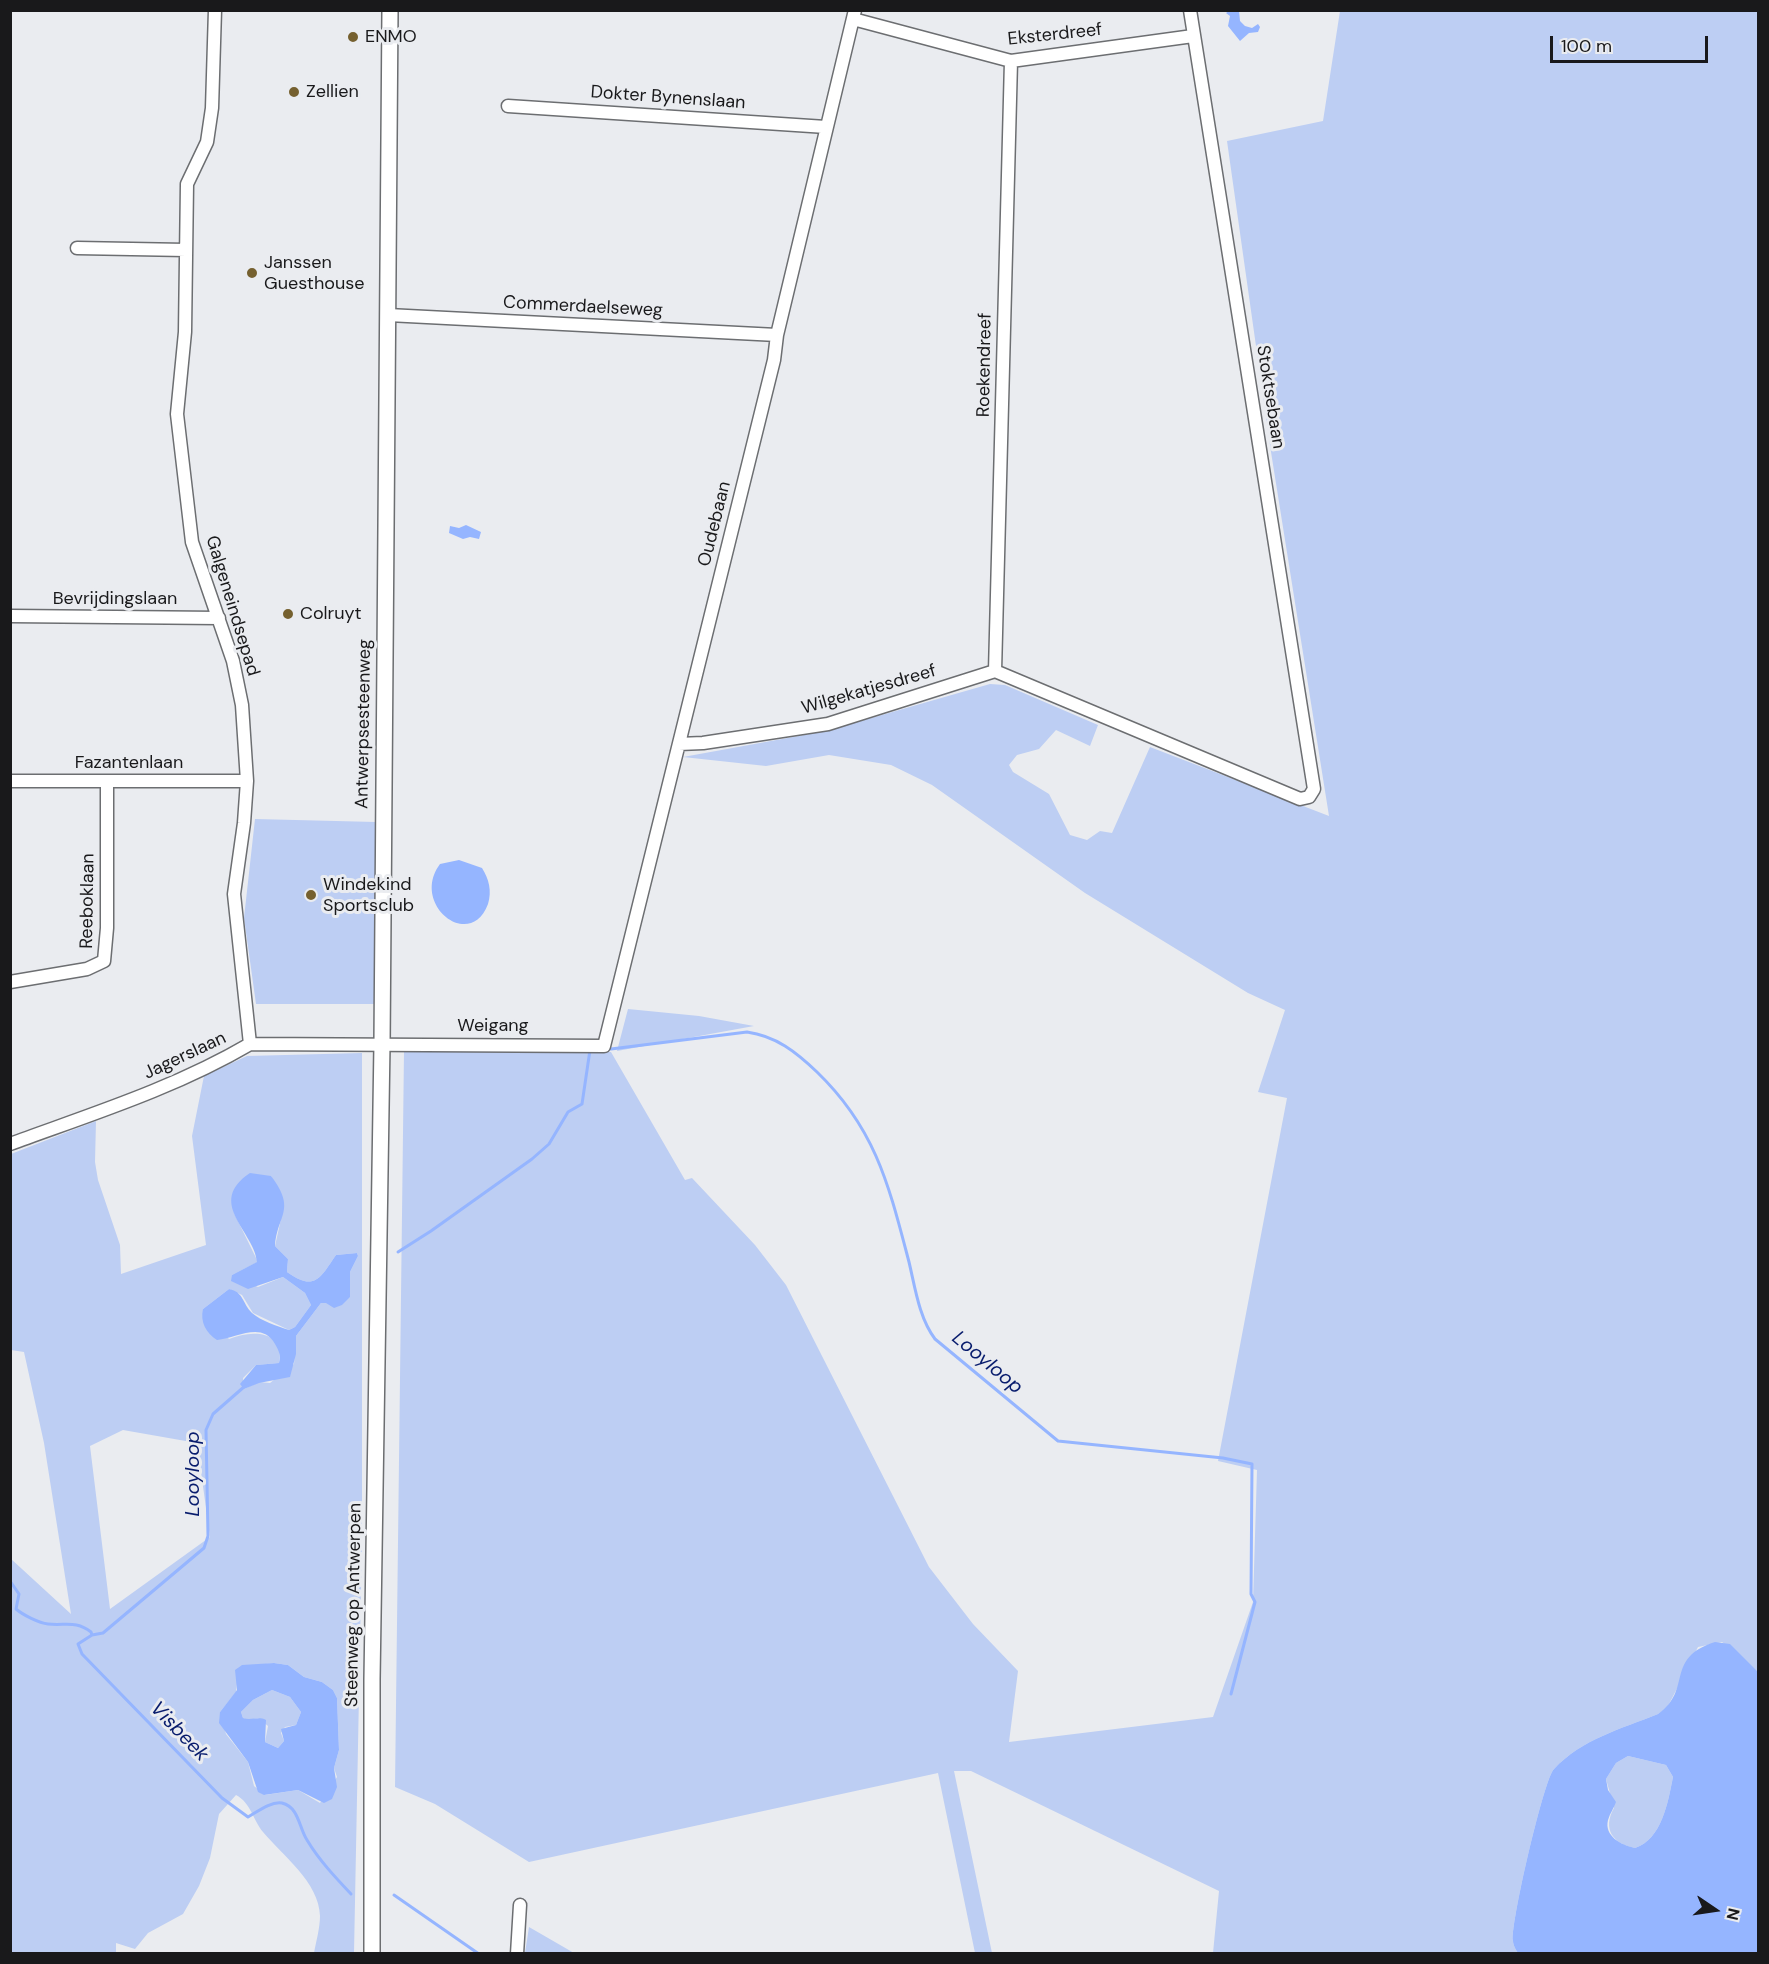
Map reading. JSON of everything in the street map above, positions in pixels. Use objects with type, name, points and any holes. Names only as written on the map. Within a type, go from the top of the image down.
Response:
[{"type":"main road","name":"Antwerpsesteenweg","points":[[378,1257],[382,1044],[390,10]]},
{"type":"main road","name":"Steenweg op Antwerpen","points":[[372,1953],[372,1679],[378,1257]]},
{"type":"street","name":"Galgeneindsepad","points":[[216,10],[212,108],[207,142],[187,184],[185,332],[177,414],[192,542],[237,674],[242,705],[247,781],[244,823],[234,894],[250,1044]]},
{"type":"street","name":"Stoktsebaan","points":[[995,670],[1300,799],[1309,797],[1314,789],[1190,10]]},
{"type":"street","name":"Eksterdreef","points":[[854,15],[1011,61],[1193,36]]},
{"type":"street","name":"Oudebaan","points":[[604,1046],[774,360],[777,335],[854,15]]},
{"type":"street","name":"Roekendreef","points":[[995,670],[1011,61]]},
{"type":"street","name":"Dokter Bynenslaan","points":[[508,106],[826,127]]},
{"type":"street","points":[[77,248],[186,250]]},
{"type":"street","name":"Commerdaelseweg","points":[[388,315],[777,335]]},
{"type":"street","name":"Bevrijdingslaan","points":[[10,616],[219,618]]},
{"type":"street","name":"Wilgekatjesdreef","points":[[679,744],[703,743],[828,724],[995,670]]},
{"type":"street","name":"Fazantenlaan","points":[[10,781],[247,781]]},
{"type":"street","name":"Reeboklaan","points":[[10,982],[87,969],[104,961],[107,928],[107,781]]},
{"type":"street","name":"Jagerslaan","points":[[10,1144],[133,1100],[224,1059],[250,1044],[382,1044]]},
{"type":"street","name":"Weigang","points":[[382,1044],[604,1046]]},
{"type":"street","points":[[517,1953],[520,1905]]},
{"type":"shaded area","points":[[1340,11],[1758,11],[1758,1672],[1722,1642],[1698,1647],[1667,1708],[1658,1714],[1589,1742],[1554,1769],[1543,1798],[1522,1882],[1513,1930],[1514,1946],[1518,1953],[1213,1953],[1219,1891],[971,1771],[954,1771],[992,1953],[975,1953],[938,1773],[529,1862],[435,1804],[395,1787],[404,1051],[611,1052],[685,1180],[692,1178],[755,1245],[786,1285],[929,1567],[973,1624],[1018,1671],[1009,1742],[1213,1717],[1253,1602],[1257,1470],[1218,1461],[1287,1098],[1258,1092],[1285,1010],[1248,993],[1085,893],[932,785],[891,765],[829,755],[766,766],[683,757],[826,731],[990,684],[1005,685],[1098,725],[1090,746],[1056,730],[1039,749],[1017,755],[1009,765],[1013,772],[1049,794],[1070,835],[1087,840],[1100,831],[1112,833],[1150,747],[1329,816],[1271,452],[1227,141],[1323,121]]},
{"type":"shaded area","name":"Windekind Sportsclub","points":[[255,819],[376,822],[376,1004],[256,1004],[244,918]]},
{"type":"shaded area","points":[[628,1009],[699,1016],[754,1026],[617,1051]]},
{"type":"shaded area","points":[[362,1053],[362,1539],[354,1953],[314,1953],[320,1916],[313,1892],[299,1870],[263,1832],[245,1802],[236,1795],[219,1814],[210,1858],[199,1886],[183,1914],[148,1933],[135,1949],[116,1943],[116,1953],[11,1953],[10,1558],[71,1614],[44,1443],[24,1352],[11,1350],[11,1154],[96,1121],[95,1162],[98,1180],[120,1245],[121,1274],[206,1245],[192,1136],[204,1076],[247,1056]],"holes":[[[271,1176],[284,1205],[275,1246],[288,1259],[287,1272],[304,1281],[316,1280],[336,1255],[357,1253],[358,1256],[350,1272],[350,1297],[321,1303],[296,1336],[294,1364],[270,1383],[259,1382],[244,1389],[243,1378],[256,1365],[279,1363],[277,1344],[271,1338],[256,1334],[229,1339],[203,1309],[229,1289],[242,1295],[253,1313],[289,1330],[295,1327],[311,1305],[305,1293],[283,1277],[258,1287],[232,1275],[258,1262],[234,1213],[232,1197]],[[123,1430],[197,1443],[210,1537],[110,1609],[90,1446]],[[274,1663],[288,1665],[304,1677],[322,1682],[333,1690],[337,1698],[339,1750],[334,1768],[337,1777],[320,1803],[298,1790],[265,1795],[254,1786],[248,1762],[226,1734],[220,1712],[236,1692],[239,1667]]]},
{"type":"shaded area","points":[[272,1690],[290,1697],[301,1712],[296,1725],[285,1727],[281,1733],[284,1741],[278,1748],[265,1742],[268,1726],[258,1718],[248,1720],[243,1718],[241,1712],[253,1700]]},
{"type":"shaded area","points":[[1628,1756],[1666,1765],[1673,1777],[1666,1808],[1658,1828],[1652,1837],[1635,1848],[1616,1839],[1609,1823],[1614,1808],[1606,1779],[1616,1763]]},
{"type":"shaded area","points":[[529,1927],[574,1953],[525,1953]]},
{"type":"water","points":[[1230,10],[1239,11],[1240,21],[1245,26],[1252,28],[1258,24],[1260,27],[1258,32],[1249,33],[1240,41],[1228,26],[1230,16],[1226,13]]},
{"type":"water","points":[[466,525],[481,532],[479,539],[470,537],[463,539],[449,533],[450,526],[459,528]]},
{"type":"water","points":[[459,860],[482,868],[489,885],[488,904],[480,918],[469,924],[457,923],[446,917],[437,907],[432,894],[433,879],[440,864]]},
{"type":"water","points":[[250,1173],[271,1176],[283,1197],[283,1212],[275,1246],[288,1259],[287,1272],[304,1281],[316,1280],[336,1255],[357,1253],[358,1256],[350,1272],[350,1297],[342,1305],[334,1308],[321,1303],[296,1336],[296,1354],[290,1377],[259,1383],[244,1389],[240,1384],[256,1365],[279,1363],[278,1349],[270,1337],[263,1333],[249,1333],[217,1340],[205,1327],[202,1318],[203,1309],[229,1289],[234,1290],[256,1316],[289,1330],[295,1327],[311,1305],[305,1293],[283,1277],[248,1289],[231,1281],[232,1275],[257,1262],[232,1206],[232,1195],[237,1184]]},
{"type":"water","points":[[1715,1642],[1730,1644],[1758,1672],[1758,1953],[1518,1953],[1514,1946],[1513,1930],[1522,1882],[1543,1798],[1554,1769],[1589,1742],[1658,1714],[1668,1705],[1674,1695],[1684,1665],[1699,1649]],"holes":[[[1628,1756],[1666,1765],[1673,1777],[1666,1808],[1658,1828],[1652,1837],[1635,1848],[1624,1845],[1611,1835],[1607,1826],[1616,1802],[1608,1790],[1606,1779],[1616,1763]]]},
{"type":"water","points":[[274,1663],[288,1665],[304,1677],[322,1682],[333,1690],[337,1698],[339,1750],[334,1768],[337,1787],[332,1799],[324,1803],[298,1790],[264,1795],[258,1792],[248,1762],[219,1723],[220,1712],[237,1690],[235,1670],[242,1665]],"holes":[[[272,1690],[290,1697],[301,1712],[296,1725],[281,1729],[284,1741],[278,1748],[265,1742],[266,1720],[243,1718],[241,1712],[253,1700]]]},
{"type":"waterway","name":"Looyloop","points":[[611,1049],[747,1032],[767,1037],[785,1046],[817,1072],[837,1093],[867,1137],[887,1184],[921,1312],[935,1339],[1058,1441],[1223,1458],[1252,1464],[1251,1594],[1255,1602],[1231,1694]]},
{"type":"waterway","name":"Looyloop","points":[[398,1252],[532,1159],[549,1144],[568,1112],[582,1104],[590,1050]]},
{"type":"waterway","name":"Looyloop","points":[[92,1635],[103,1633],[204,1548],[208,1536],[206,1430],[213,1414],[245,1386]]},
{"type":"waterway","name":"Visbeek","points":[[10,1581],[19,1594],[16,1609],[23,1614],[44,1623],[75,1625],[91,1632],[92,1635],[78,1644],[82,1654],[222,1798],[248,1817],[273,1804],[288,1805],[298,1818],[304,1835],[312,1847],[351,1894]]},
{"type":"waterway","name":"Visbeek","points":[[394,1895],[479,1954]]},
{"type":"place","name":"ENMO","points":[[353,37]]},
{"type":"place","name":"Zellien","points":[[294,92]]},
{"type":"place","name":"Janssen Guesthouse","points":[[252,273]]},
{"type":"place","name":"Colruyt","points":[[288,614]]},
{"type":"place","name":"Windekind Sportsclub","points":[[311,895]]}]
